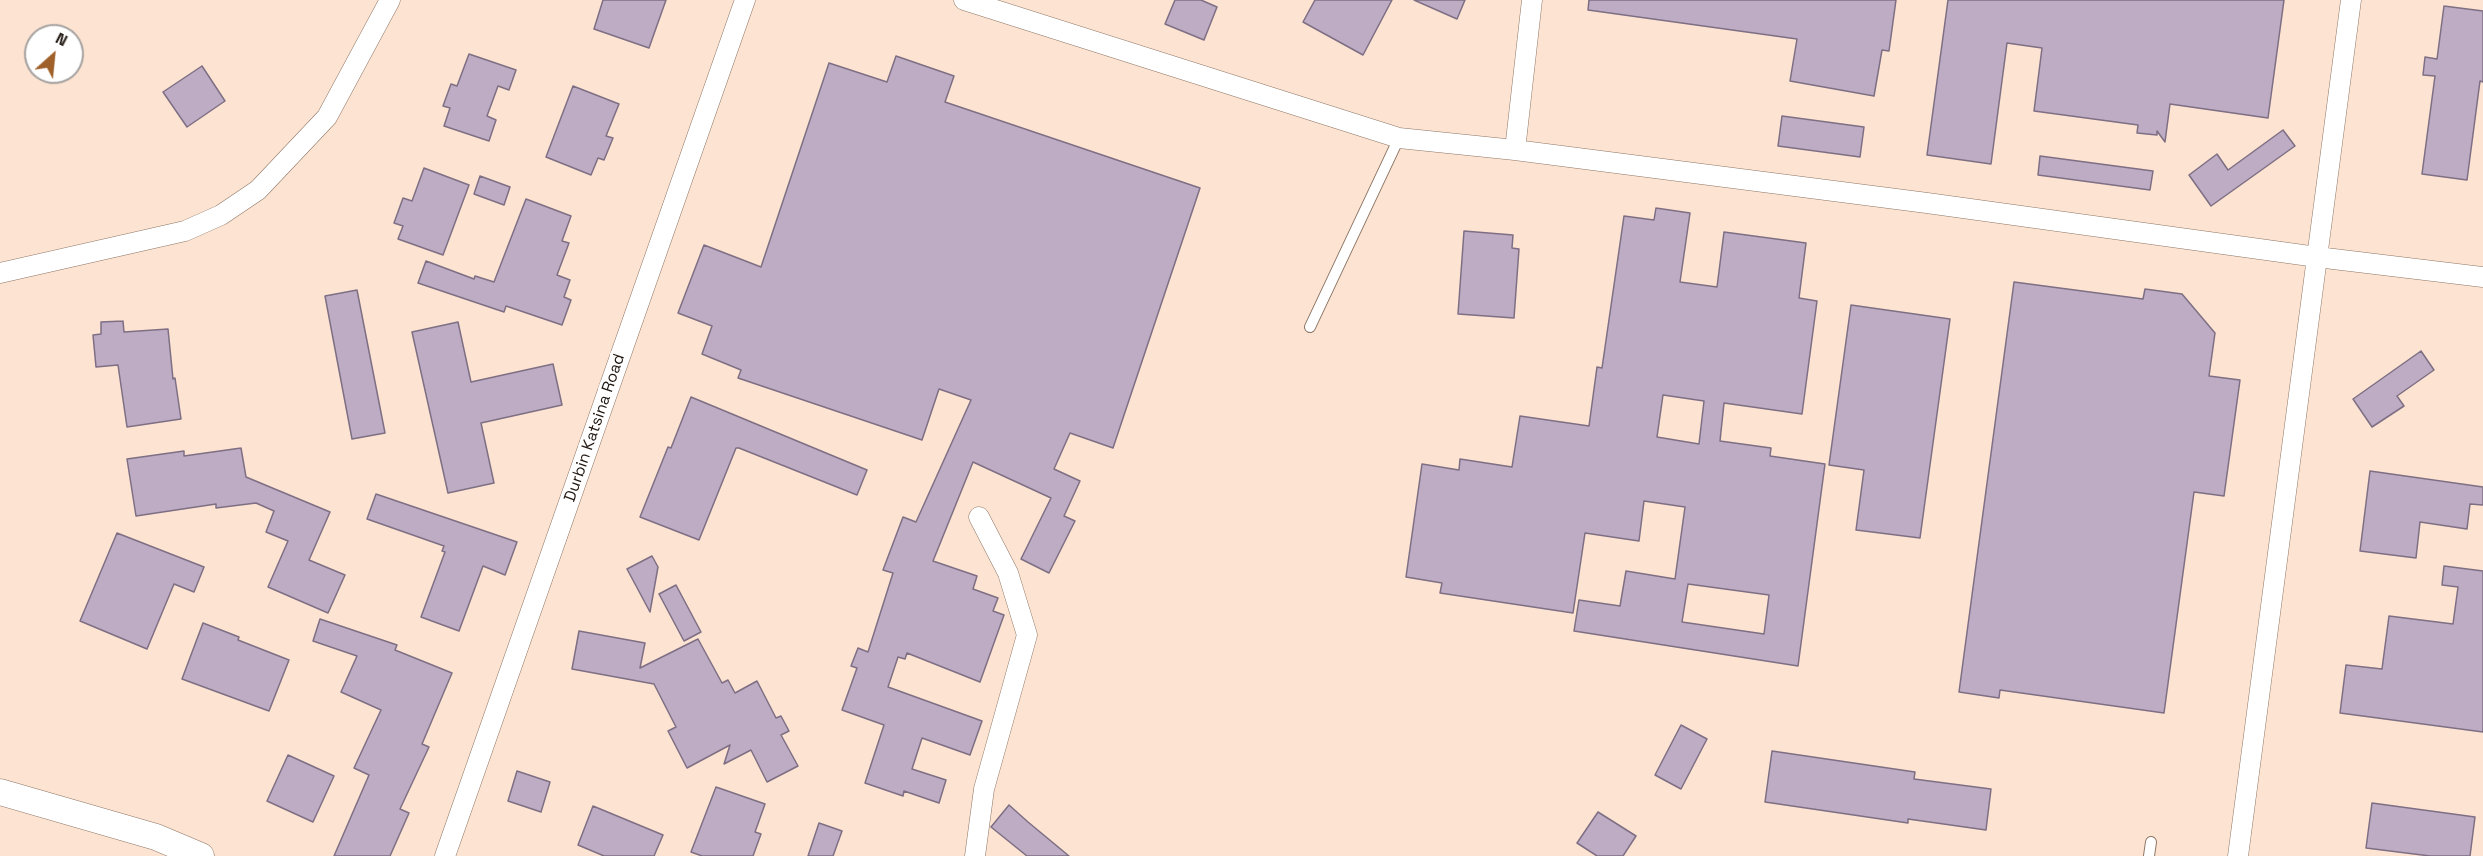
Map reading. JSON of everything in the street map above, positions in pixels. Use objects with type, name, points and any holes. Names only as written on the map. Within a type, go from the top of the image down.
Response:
[{"type":"street","points":[[0,273],[185,231],[221,215],[258,190],[327,117],[390,0]]},
{"type":"street","name":"Durbin Katsina Road","points":[[445,856],[746,0]]},
{"type":"street","points":[[964,0],[1399,138],[1515,150],[2483,277]]},
{"type":"street","points":[[1515,150],[1532,0]]},
{"type":"street","points":[[2238,856],[2351,0]]},
{"type":"street","points":[[975,856],[984,789],[1027,635],[1008,573],[979,518]]},
{"type":"street","points":[[0,792],[156,837],[201,856]]},
{"type":"lane","points":[[1310,327],[1399,138]]},
{"type":"lane","points":[[2149,856],[2151,842]]},
{"type":"building","points":[[603,0],[666,0],[649,48],[594,29]]},
{"type":"building","points":[[1175,0],[1201,0],[1217,7],[1204,40],[1165,24]]},
{"type":"building","points":[[1315,0],[1392,0],[1363,55],[1303,22]]},
{"type":"building","points":[[1414,0],[1465,0],[1457,19]]},
{"type":"building","points":[[1589,0],[1896,0],[1889,51],[1882,50],[1874,96],[1790,81],[1797,39],[1588,10]]},
{"type":"building","points":[[1948,0],[2284,0],[2268,118],[2170,104],[2165,142],[2157,131],[2157,135],[2137,133],[2138,125],[2034,111],[2042,48],[2007,43],[1991,164],[1927,155]]},
{"type":"building","points":[[2444,6],[2483,11],[2483,82],[2480,81],[2467,180],[2422,174],[2435,76],[2423,75],[2425,57],[2437,59]]},
{"type":"building","points":[[469,54],[516,70],[509,90],[498,86],[487,116],[496,120],[489,141],[444,126],[450,108],[443,106],[451,84],[457,86]]},
{"type":"building","points":[[896,56],[954,76],[945,102],[1200,188],[1113,448],[1070,433],[1054,469],[1080,481],[1064,516],[1075,521],[1049,573],[1021,559],[1051,498],[973,462],[933,561],[977,576],[973,589],[998,598],[993,611],[1004,615],[980,682],[907,653],[905,659],[898,657],[888,687],[982,721],[970,755],[922,738],[912,769],[946,780],[939,803],[904,791],[903,796],[865,783],[884,725],[842,710],[857,668],[851,666],[858,648],[868,652],[893,573],[883,570],[903,517],[916,522],[971,400],[939,389],[922,440],[738,378],[741,370],[702,354],[712,326],[678,313],[704,245],[761,267],[829,63],[887,82]]},
{"type":"building","points":[[202,66],[225,101],[187,127],[163,92]]},
{"type":"building","points":[[573,86],[619,104],[606,136],[613,138],[604,160],[598,158],[591,175],[546,157]]},
{"type":"building","points":[[1782,116],[1864,127],[1860,157],[1778,146]]},
{"type":"building","points":[[2283,130],[2295,146],[2211,206],[2189,175],[2217,154],[2228,170]]},
{"type":"building","points":[[2040,156],[2153,171],[2150,190],[2038,175]]},
{"type":"building","points":[[424,168],[469,185],[443,255],[398,239],[403,226],[394,223],[403,198],[412,201]]},
{"type":"building","points":[[480,176],[510,187],[504,205],[474,194]]},
{"type":"building","points":[[526,199],[571,216],[562,241],[569,243],[557,275],[570,280],[564,297],[571,300],[562,325],[506,306],[504,312],[418,283],[426,261],[474,279],[475,276],[494,282]]},
{"type":"building","points":[[1656,208],[1690,213],[1680,282],[1717,287],[1724,232],[1806,243],[1799,298],[1817,301],[1802,414],[1724,403],[1720,441],[1771,448],[1770,456],[1825,464],[1798,666],[1574,631],[1579,600],[1620,606],[1626,571],[1675,579],[1685,507],[1644,501],[1639,541],[1585,533],[1573,613],[1440,593],[1442,583],[1406,577],[1422,464],[1459,470],[1460,459],[1512,467],[1520,416],[1589,426],[1597,367],[1602,368],[1624,216],[1654,220]],"holes":[[[1663,395],[1704,401],[1699,444],[1657,437]],[[1688,584],[1769,595],[1764,634],[1682,622]]]},
{"type":"building","points":[[1464,231],[1513,235],[1512,248],[1519,249],[1514,318],[1458,314]]},
{"type":"building","points":[[2014,282],[2143,299],[2145,289],[2182,294],[2215,333],[2209,376],[2240,380],[2224,496],[2194,492],[2164,713],[2000,690],[1999,698],[1959,692]]},
{"type":"building","points":[[357,290],[385,433],[352,439],[325,296]]},
{"type":"building","points":[[1851,305],[1950,319],[1920,538],[1856,530],[1864,470],[1829,465]]},
{"type":"building","points":[[123,321],[124,332],[168,329],[173,379],[175,378],[181,419],[127,427],[118,365],[96,367],[93,335],[101,334],[101,322]]},
{"type":"building","points":[[458,322],[471,382],[553,364],[562,405],[481,423],[494,483],[448,493],[412,332]]},
{"type":"building","points":[[2421,351],[2434,370],[2397,396],[2404,406],[2372,427],[2353,399]]},
{"type":"building","points":[[691,397],[867,470],[857,495],[736,448],[699,540],[640,517]]},
{"type":"building","points":[[241,448],[246,477],[330,512],[309,560],[345,575],[328,613],[268,587],[288,541],[266,532],[274,511],[256,503],[216,508],[216,504],[136,516],[127,459],[184,451],[184,456]]},
{"type":"building","points":[[2370,471],[2483,487],[2483,505],[2470,504],[2467,529],[2420,522],[2416,558],[2360,551]]},
{"type":"building","points":[[376,494],[517,542],[505,575],[483,566],[459,631],[421,617],[445,552],[442,551],[444,546],[367,519]]},
{"type":"building","points":[[117,533],[204,567],[194,592],[174,584],[147,649],[80,621]]},
{"type":"building","points":[[652,556],[658,567],[650,612],[627,569]]},
{"type":"building","points":[[2444,566],[2483,571],[2483,732],[2340,713],[2346,665],[2382,669],[2389,616],[2453,624],[2458,587],[2442,585]]},
{"type":"building","points":[[676,585],[701,632],[684,641],[659,594]]},
{"type":"building","points":[[320,619],[397,645],[395,650],[452,673],[422,744],[429,747],[400,809],[409,813],[390,856],[334,856],[369,775],[354,768],[381,710],[341,692],[357,656],[313,641]]},
{"type":"building","points":[[203,623],[289,660],[269,711],[182,679]]},
{"type":"building","points":[[579,631],[645,643],[640,668],[698,639],[722,683],[728,680],[735,693],[757,681],[776,718],[781,716],[789,731],[781,735],[798,766],[767,782],[751,750],[724,764],[730,745],[687,768],[668,731],[676,727],[654,684],[572,669]]},
{"type":"building","points":[[1681,725],[1707,739],[1681,789],[1655,775]]},
{"type":"building","points":[[1772,751],[1915,772],[1914,779],[1991,789],[1986,830],[1908,819],[1908,823],[1765,802]]},
{"type":"building","points":[[288,755],[334,776],[313,822],[267,801]]},
{"type":"building","points":[[517,771],[550,782],[541,812],[508,801]]},
{"type":"building","points":[[716,787],[765,804],[755,832],[761,834],[753,856],[702,856],[691,852]]},
{"type":"building","points":[[2372,803],[2475,817],[2470,856],[2430,856],[2366,848]]},
{"type":"building","points":[[1009,805],[1069,856],[1027,856],[991,827]]},
{"type":"building","points":[[593,806],[663,835],[654,856],[604,856],[578,845]]},
{"type":"building","points":[[1598,812],[1636,836],[1623,856],[1597,856],[1577,843]]},
{"type":"building","points":[[819,823],[842,831],[833,856],[808,856]]}]
